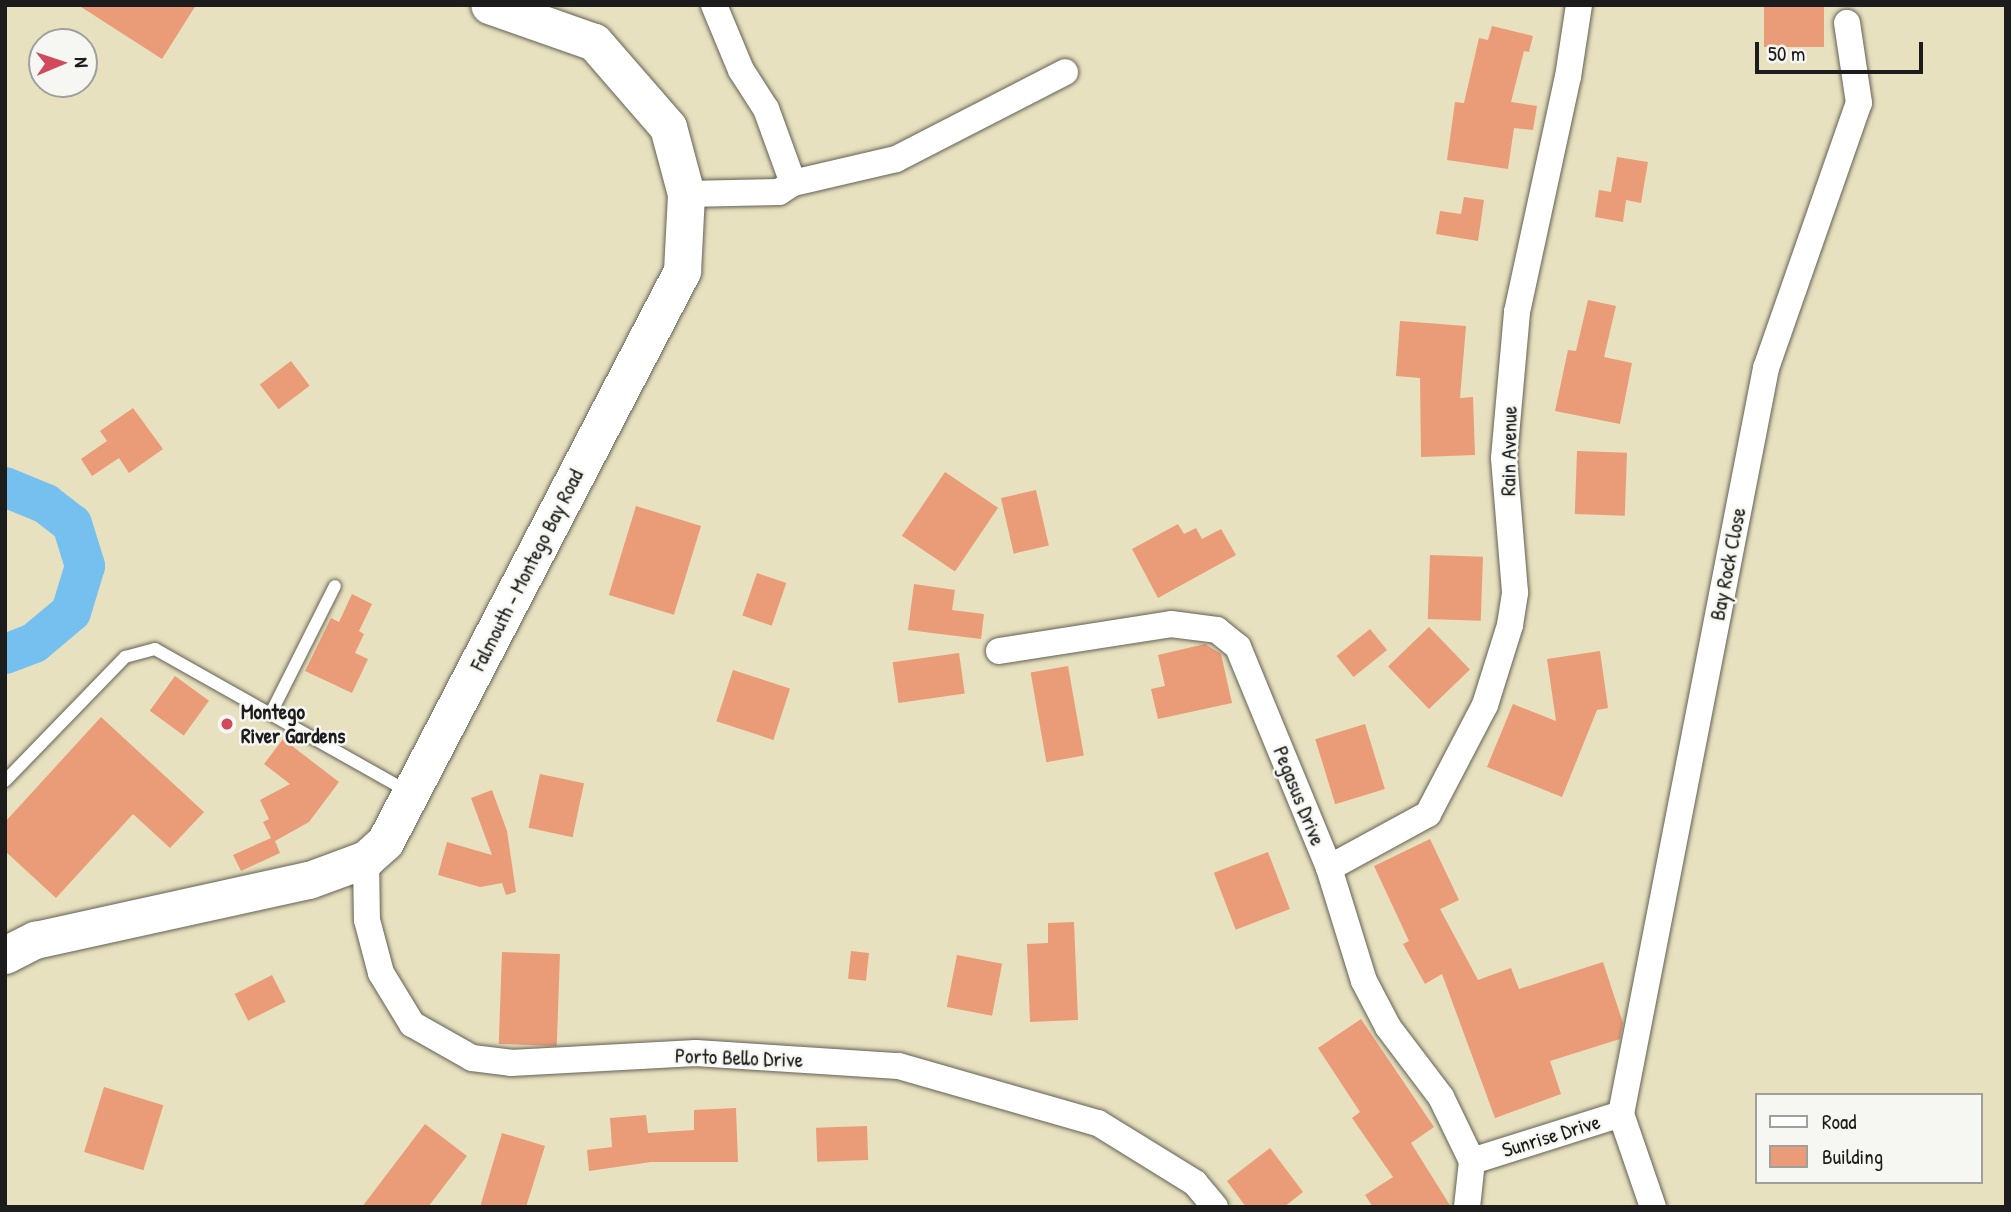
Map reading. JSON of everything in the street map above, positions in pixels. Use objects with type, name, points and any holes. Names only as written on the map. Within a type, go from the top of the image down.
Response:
[{"type":"main road","name":"Falmouth - Montego Bay Road","points":[[5,955],[35,940],[309,880],[366,859],[385,842],[682,271],[686,194],[668,127],[594,41],[489,5]]},
{"type":"street","points":[[714,5],[741,70],[766,109],[793,183]]},
{"type":"street","name":"Rain Avenue","points":[[1329,868],[1428,814],[1485,705],[1510,625],[1515,592],[1504,458],[1517,312],[1568,77],[1579,5]]},
{"type":"street","name":"Bay Rock Close","points":[[1621,1114],[1766,368],[1859,103],[1847,23]]},
{"type":"street","points":[[686,194],[779,192],[793,183],[896,159],[1065,72]]},
{"type":"street","name":"Pegasus Drive","points":[[999,650],[1171,624],[1217,630],[1238,647],[1329,868],[1364,981],[1388,1027],[1441,1097],[1472,1161]]},
{"type":"street","name":"Porto Bello Drive","points":[[366,859],[367,920],[382,973],[412,1024],[472,1058],[511,1063],[696,1053],[899,1066],[1098,1123],[1195,1184],[1215,1207]]},
{"type":"street","name":"Sunrise Drive","points":[[1472,1161],[1621,1114],[1653,1207]]},
{"type":"street","points":[[1467,1207],[1472,1161]]},
{"type":"lane","points":[[271,713],[335,586]]},
{"type":"lane","points":[[5,781],[125,657],[155,649],[412,793]]},
{"type":"building","points":[[78,5],[196,5],[162,59]]},
{"type":"building","points":[[1764,5],[1824,5],[1824,47],[1764,47]]},
{"type":"building","points":[[1492,26],[1533,36],[1529,52],[1524,51],[1511,102],[1537,106],[1533,130],[1514,128],[1508,169],[1447,160],[1455,102],[1464,103],[1479,38],[1488,40]]},
{"type":"building","points":[[1617,157],[1648,162],[1641,203],[1626,200],[1623,222],[1595,217],[1599,190],[1611,192]]},
{"type":"building","points":[[1464,197],[1484,200],[1478,241],[1436,234],[1440,211],[1461,214]]},
{"type":"building","points":[[1588,300],[1616,306],[1604,357],[1632,363],[1620,424],[1555,411],[1568,350],[1576,351]]},
{"type":"building","points":[[1400,321],[1466,326],[1460,398],[1473,397],[1475,455],[1421,457],[1420,378],[1396,376]]},
{"type":"building","points":[[291,361],[310,386],[279,409],[260,384]]},
{"type":"building","points":[[133,408],[163,449],[129,473],[119,458],[92,476],[81,459],[107,441],[100,431]]},
{"type":"building","points":[[1577,451],[1627,453],[1625,516],[1575,514]]},
{"type":"building","points":[[945,472],[998,508],[955,572],[902,536]]},
{"type":"building","points":[[1036,490],[1049,546],[1014,554],[1001,498]]},
{"type":"building","points":[[636,506],[701,526],[674,615],[609,595]]},
{"type":"building","points":[[1178,524],[1184,534],[1196,528],[1202,539],[1221,529],[1236,555],[1158,598],[1132,549]]},
{"type":"building","points":[[1430,555],[1483,557],[1481,621],[1428,619]]},
{"type":"building","points":[[757,573],[786,583],[772,626],[742,616]]},
{"type":"building","points":[[914,584],[955,590],[952,610],[984,614],[981,639],[908,630]]},
{"type":"building","points":[[352,594],[372,604],[359,631],[364,634],[355,653],[368,659],[352,693],[305,671],[331,618],[339,622]]},
{"type":"building","points":[[1429,627],[1470,669],[1429,709],[1388,667]]},
{"type":"building","points":[[1370,629],[1387,650],[1354,677],[1337,656]]},
{"type":"building","points":[[1205,644],[1221,654],[1232,703],[1158,719],[1151,689],[1165,686],[1158,655]]},
{"type":"building","points":[[1600,651],[1608,708],[1597,710],[1562,797],[1487,767],[1513,704],[1556,721],[1547,659]]},
{"type":"building","points":[[959,653],[965,694],[898,703],[893,662]]},
{"type":"building","points":[[1068,666],[1084,756],[1046,762],[1031,673]]},
{"type":"building","points":[[733,670],[790,689],[773,740],[716,721]]},
{"type":"building","points":[[175,676],[209,701],[184,735],[150,711]]},
{"type":"building","points":[[101,717],[204,812],[170,848],[133,814],[56,898],[5,851],[5,822]]},
{"type":"building","points":[[1365,724],[1385,789],[1335,804],[1315,739]]},
{"type":"building","points":[[283,739],[339,782],[309,822],[275,841],[280,853],[241,871],[233,855],[271,838],[263,822],[269,819],[260,800],[290,784],[264,764]]},
{"type":"building","points":[[540,774],[584,783],[573,837],[529,828]]},
{"type":"building","points":[[492,790],[507,831],[516,892],[506,895],[502,883],[480,887],[438,875],[447,842],[492,855],[471,798]]},
{"type":"building","points":[[1430,839],[1459,900],[1440,909],[1478,980],[1511,968],[1519,989],[1603,962],[1623,1023],[1620,1039],[1550,1061],[1561,1094],[1495,1118],[1442,974],[1425,984],[1403,944],[1409,941],[1374,866]]},
{"type":"building","points":[[1268,852],[1290,909],[1236,930],[1214,873]]},
{"type":"building","points":[[1074,922],[1078,1020],[1030,1022],[1027,944],[1048,943],[1048,923]]},
{"type":"building","points":[[851,951],[869,953],[866,981],[848,979]]},
{"type":"building","points":[[502,952],[560,954],[557,1046],[499,1044]]},
{"type":"building","points":[[957,955],[1002,964],[992,1016],[947,1007]]},
{"type":"building","points":[[272,975],[286,1002],[248,1021],[235,994]]},
{"type":"building","points":[[1361,1019],[1434,1127],[1411,1143],[1451,1207],[1373,1207],[1365,1195],[1393,1177],[1352,1118],[1360,1112],[1318,1048]]},
{"type":"building","points":[[104,1087],[163,1105],[143,1170],[84,1152]]},
{"type":"building","points":[[736,1108],[738,1162],[651,1162],[589,1171],[587,1150],[612,1147],[610,1118],[646,1115],[648,1133],[694,1130],[694,1110]]},
{"type":"building","points":[[425,1124],[467,1156],[428,1207],[362,1207]]},
{"type":"building","points":[[867,1126],[868,1160],[817,1162],[816,1128]]},
{"type":"building","points":[[502,1133],[545,1146],[526,1207],[480,1207]]},
{"type":"building","points":[[1270,1148],[1303,1192],[1284,1207],[1246,1207],[1227,1181]]},
{"type":"waterway","points":[[5,487],[46,504],[72,524],[85,566],[71,612],[34,643],[5,654]]},
{"type":"place","name":"Montego River Gardens","points":[[227,724]]}]
